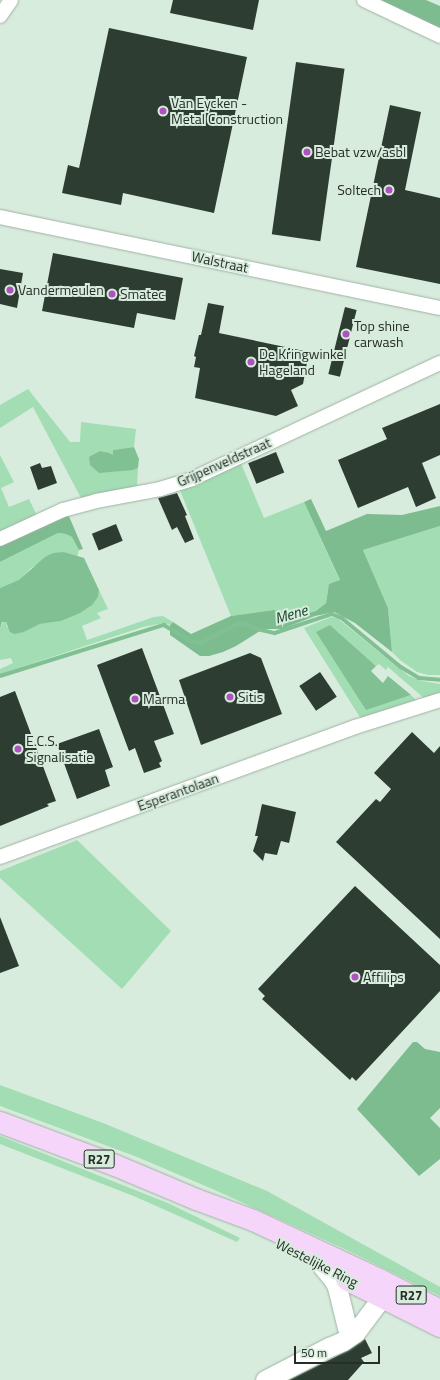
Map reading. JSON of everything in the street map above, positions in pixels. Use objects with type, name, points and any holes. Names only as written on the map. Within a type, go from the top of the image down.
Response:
[{"type":"main road","name":"Westelijke Ring","points":[[0,1122],[115,1165],[196,1199],[253,1220],[381,1288],[440,1326]]},
{"type":"main road","name":"Westelijke Ring","points":[[196,1199],[251,1230],[322,1266],[440,1310]]},
{"type":"street","points":[[0,16],[11,0]]},
{"type":"street","points":[[364,0],[440,36]]},
{"type":"street","name":"Walstraat","points":[[0,217],[440,308]]},
{"type":"street","name":"Grijpenveldstraat","points":[[0,539],[63,510],[96,501],[160,489],[192,479],[440,362]]},
{"type":"street","name":"Esperantolaan","points":[[0,857],[355,727],[440,700]]},
{"type":"street","points":[[322,1266],[333,1279],[337,1287],[347,1328]]},
{"type":"street","points":[[329,1347],[381,1288]]},
{"type":"street","points":[[265,1380],[343,1341],[355,1333],[381,1288]]},
{"type":"shaded area","points":[[377,0],[426,0],[440,6],[440,29]]},
{"type":"shaded area","points":[[28,389],[70,442],[80,442],[81,422],[136,429],[134,447],[113,450],[114,456],[133,470],[138,468],[137,488],[82,500],[33,407],[0,428],[0,405]]},
{"type":"shaded area","points":[[134,447],[139,459],[138,468],[133,470],[99,473],[90,465],[89,457],[100,451],[113,455],[113,450]]},
{"type":"shaded area","points":[[0,455],[14,482],[1,488],[9,507],[29,499],[38,518],[0,536]]},
{"type":"shaded area","points":[[240,461],[264,518],[304,502],[340,581],[328,589],[326,603],[316,611],[306,614],[288,614],[274,610],[231,616],[179,488]]},
{"type":"shaded area","points":[[311,499],[326,531],[367,514],[402,515],[440,506],[440,526],[363,550],[388,608],[392,652],[355,623],[334,612],[315,616],[282,629],[263,629],[236,646],[209,656],[200,656],[170,635],[170,625],[173,622],[191,634],[231,616],[274,610],[288,614],[306,614],[316,611],[326,603],[329,584],[340,580],[304,502]]},
{"type":"shaded area","points":[[68,514],[83,549],[79,550],[72,537],[66,534],[58,533],[0,562],[0,543]]},
{"type":"shaded area","points":[[440,526],[440,675],[428,675],[417,672],[400,660],[392,652],[388,608],[363,550]]},
{"type":"shaded area","points":[[58,533],[66,534],[72,537],[79,550],[77,557],[64,552],[31,568],[19,581],[0,588],[0,562]]},
{"type":"shaded area","points":[[64,552],[84,558],[99,590],[98,597],[92,605],[80,613],[61,621],[40,624],[24,632],[14,634],[10,632],[6,622],[2,622],[0,629],[0,588],[19,580],[45,557],[53,553]]},
{"type":"shaded area","points":[[99,590],[108,609],[97,613],[101,618],[82,626],[87,640],[154,617],[163,616],[173,622],[170,625],[164,623],[143,627],[0,674],[0,669],[13,663],[11,658],[0,660],[0,629],[3,622],[6,622],[7,627],[24,632],[40,624],[61,621],[98,597]]},
{"type":"shaded area","points":[[331,617],[337,618],[409,676],[422,681],[440,684],[440,694],[425,699],[388,667],[386,670],[379,664],[376,666],[330,625],[366,709],[411,695],[418,702],[361,719],[304,628]]},
{"type":"shaded area","points":[[330,625],[376,666],[371,671],[383,683],[388,676],[411,695],[366,710],[316,632]]},
{"type":"shaded area","points":[[77,840],[171,931],[122,989],[0,878],[0,871]]},
{"type":"shaded area","points":[[413,1042],[417,1042],[425,1049],[440,1052],[440,1108],[430,1118],[440,1128],[440,1159],[419,1176],[357,1109]]},
{"type":"shaded area","points":[[0,1085],[103,1123],[267,1191],[440,1287],[440,1296],[347,1250],[217,1191],[137,1157],[0,1106]]},
{"type":"shaded area","points":[[0,1136],[170,1204],[240,1238],[237,1242],[136,1197],[0,1144]]},
{"type":"building","points":[[173,0],[259,0],[253,30],[170,13]]},
{"type":"building","name":"Van Eycken - Metal Construction","points":[[109,28],[247,57],[214,213],[123,193],[121,205],[62,193],[68,165],[79,168]]},
{"type":"building","name":"Bebat vzw/asbl","points":[[296,62],[345,69],[320,241],[272,234]]},
{"type":"building","points":[[390,105],[421,112],[405,190],[440,198],[440,284],[356,267]]},
{"type":"building","name":"Smatec","points":[[53,253],[183,278],[175,320],[137,313],[134,328],[42,311]]},
{"type":"building","name":"Vandermeulen","points":[[0,269],[23,273],[17,308],[0,304]]},
{"type":"building","name":"De Kringwinkel Hageland","points":[[208,303],[224,306],[219,333],[309,352],[303,384],[291,390],[298,406],[276,416],[195,398],[200,368],[194,367],[196,357],[194,356],[199,335],[201,335]]},
{"type":"building","name":"Top shine carwash","points":[[345,307],[357,310],[340,377],[328,374]]},
{"type":"building","points":[[440,404],[440,455],[422,463],[436,498],[416,507],[408,487],[358,508],[338,460],[387,439],[382,428]]},
{"type":"building","points":[[276,452],[284,472],[256,484],[248,463]]},
{"type":"building","points":[[40,463],[42,468],[51,466],[57,483],[38,490],[30,467]]},
{"type":"building","points":[[177,493],[187,515],[185,516],[194,539],[185,543],[177,527],[172,530],[158,498]]},
{"type":"building","points":[[116,524],[123,541],[99,550],[92,534]]},
{"type":"building","name":"Marma","points":[[142,648],[174,734],[154,741],[162,761],[159,763],[161,767],[144,773],[135,748],[129,751],[97,665]]},
{"type":"building","name":"Sitis","points":[[250,653],[261,658],[282,714],[201,745],[179,680]]},
{"type":"building","points":[[320,672],[337,697],[316,711],[299,686]]},
{"type":"building","name":"E.C.S. Signalisatie","points":[[15,691],[56,801],[47,804],[49,806],[0,826],[0,697]]},
{"type":"building","points":[[99,729],[113,767],[105,770],[110,786],[77,799],[57,744]]},
{"type":"building","points":[[412,732],[434,753],[440,746],[440,939],[336,842],[376,799],[380,802],[391,789],[374,773]]},
{"type":"building","points":[[262,804],[296,812],[289,843],[281,841],[277,855],[265,853],[263,861],[253,851],[258,836],[255,836]]},
{"type":"building","name":"Affilips","points":[[355,886],[440,965],[440,991],[356,1081],[352,1077],[350,1080],[262,999],[265,996],[258,989]]},
{"type":"building","points":[[0,917],[19,966],[0,973]]},
{"type":"building","points":[[365,1339],[372,1353],[361,1358],[364,1362],[348,1380],[289,1380],[349,1350]]},
{"type":"waterway","name":"Mene","points":[[0,676],[164,625],[192,641],[201,643],[233,626],[243,623],[257,629],[275,633],[332,614],[342,618],[401,667],[419,678],[440,680]]},
{"type":"place","name":"Van Eycken - Metal Construction","points":[[163,111]]},
{"type":"place","name":"Bebat vzw/asbl","points":[[307,152]]},
{"type":"place","name":"Soltech","points":[[389,190]]},
{"type":"place","name":"Vandermeulen","points":[[10,290]]},
{"type":"place","name":"Smatec","points":[[112,294]]},
{"type":"place","name":"Top shine carwash","points":[[346,334]]},
{"type":"place","name":"De Kringwinkel Hageland","points":[[251,362]]},
{"type":"place","name":"Sitis","points":[[230,697]]},
{"type":"place","name":"Marma","points":[[135,699]]},
{"type":"place","name":"E.C.S. Signalisatie","points":[[18,749]]},
{"type":"place","name":"Affilips","points":[[355,977]]}]
